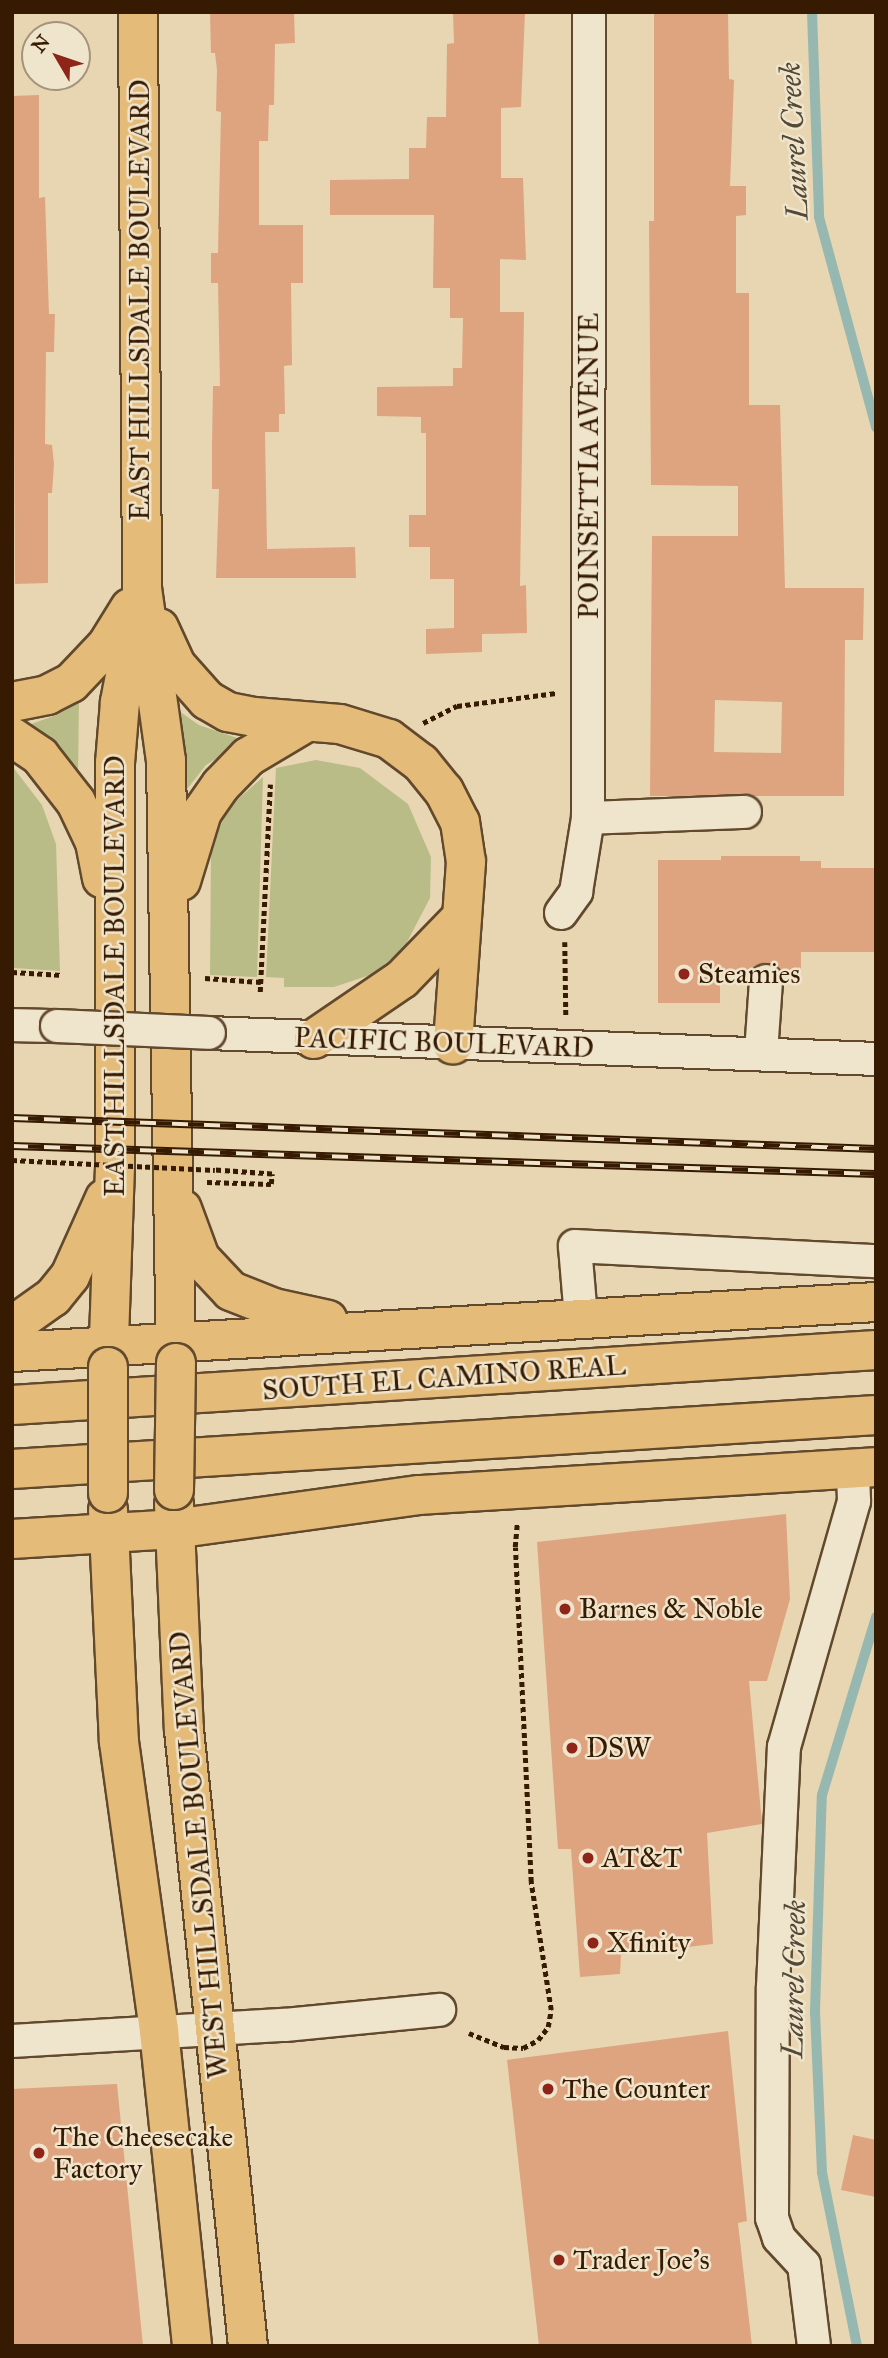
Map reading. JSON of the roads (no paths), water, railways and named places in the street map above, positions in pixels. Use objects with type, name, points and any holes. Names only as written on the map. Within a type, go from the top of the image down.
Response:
[{"type":"main road","name":"EAST HILLSDALE BOULEVARD","points":[[138,12],[142,588],[166,761],[169,931],[188,1179],[176,1353]]},
{"type":"main road","name":"EAST HILLSDALE BOULEVARD","points":[[109,1357],[115,1166],[115,763],[120,702],[142,588]]},
{"type":"main road","points":[[12,702],[47,695],[71,683],[107,645],[142,588]]},
{"type":"main road","points":[[142,588],[176,665],[207,700],[228,712],[305,723],[340,724],[389,739],[421,763],[444,791],[460,822],[466,862],[453,1045]]},
{"type":"main road","points":[[169,931],[188,846],[202,812],[248,757],[305,723]]},
{"type":"main road","points":[[12,737],[40,756],[76,802],[95,842],[114,938]]},
{"type":"main road","points":[[314,1039],[388,991],[431,954],[462,917]]},
{"type":"main road","points":[[12,1326],[47,1302],[70,1276],[99,1218],[115,1166]]},
{"type":"main road","points":[[188,1179],[200,1258],[231,1290],[302,1316],[385,1329]]},
{"type":"main road","points":[[12,1352],[109,1357],[176,1353],[385,1329],[876,1302]]},
{"type":"main road","name":"SOUTH EL CAMINO REAL","points":[[12,1405],[876,1350]]},
{"type":"main road","name":"WEST HILLSDALE BOULEVARD","points":[[176,1353],[174,1529],[184,1730],[248,2346]]},
{"type":"main road","name":"WEST HILLSDALE BOULEVARD","points":[[109,1357],[108,1534],[119,1742],[159,2031],[192,2346]]},
{"type":"main road","points":[[12,1469],[876,1415]]},
{"type":"main road","points":[[12,1539],[174,1529],[420,1495],[864,1468]]},
{"type":"street","name":"POINSETTIA AVENUE","points":[[561,913],[576,892],[588,818],[590,12]]},
{"type":"street","points":[[588,818],[745,812]]},
{"type":"street","points":[[761,1053],[766,981]]},
{"type":"street","name":"PACIFIC BOULEVARD","points":[[12,1024],[453,1045],[761,1053],[876,1059]]},
{"type":"street","points":[[581,1318],[575,1245],[876,1261]]},
{"type":"street","points":[[814,2346],[804,2264],[779,2238],[772,2218],[773,1987],[784,1747],[864,1468]]},
{"type":"street","points":[[12,2041],[439,2010]]},
{"type":"waterway","name":"Laurel Creek","points":[[812,12],[819,217],[876,427]]},
{"type":"waterway","name":"Laurel Creek","points":[[857,2346],[822,2172],[815,2012],[822,1795],[876,1617]]},
{"type":"railway","points":[[12,1118],[876,1149]]},
{"type":"railway","points":[[12,1146],[876,1174]]},
{"type":"place","name":"Steamies","points":[[684,974]]},
{"type":"place","name":"Barnes & Noble","points":[[565,1609]]},
{"type":"place","name":"DSW","points":[[572,1748]]},
{"type":"place","name":"AT&T","points":[[588,1858]]},
{"type":"place","name":"Xfinity","points":[[593,1943]]},
{"type":"place","name":"The Counter","points":[[548,2089]]},
{"type":"place","name":"The Cheesecake Factory","points":[[39,2153]]},
{"type":"place","name":"Trader Joe's","points":[[559,2260]]}]
